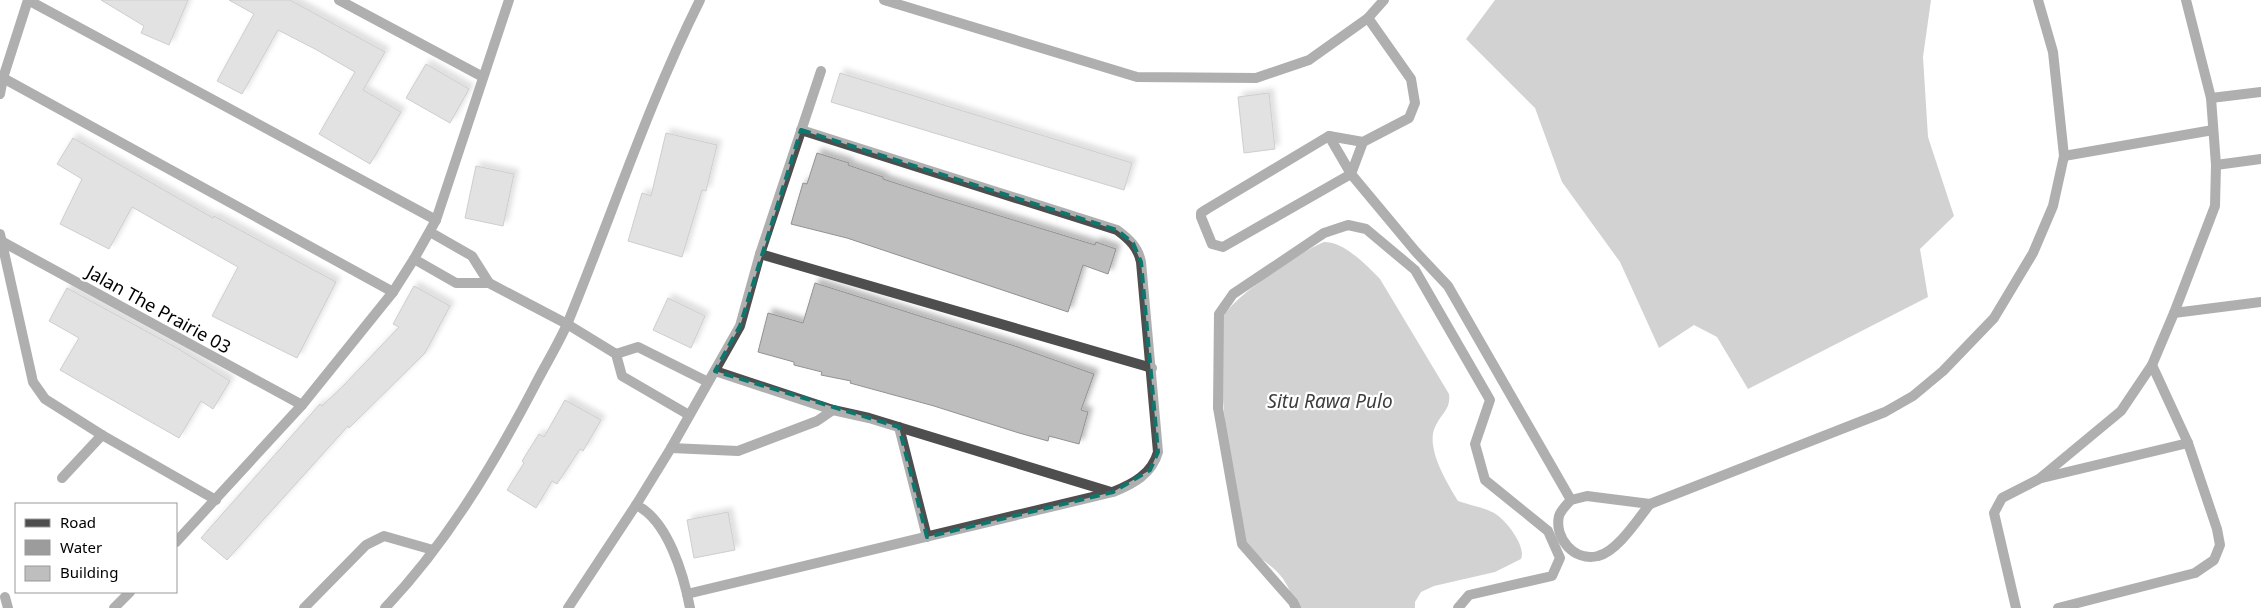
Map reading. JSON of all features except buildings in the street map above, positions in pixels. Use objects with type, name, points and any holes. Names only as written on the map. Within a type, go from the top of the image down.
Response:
[{"type":"street","points":[[0,94],[3,78],[28,0],[436,220]]},
{"type":"street","points":[[339,0],[483,77]]},
{"type":"street","points":[[178,540],[302,405],[393,292],[414,259],[436,220],[509,0]]},
{"type":"street","points":[[385,608],[433,550],[485,476],[567,324],[629,164],[685,29],[700,0]]},
{"type":"street","points":[[884,0],[1137,77],[1256,78],[1308,60],[1368,18],[1384,0]]},
{"type":"street","points":[[1650,504],[1587,496],[1570,500],[1559,516],[1560,532],[1566,548],[1582,556],[1598,556],[1611,549],[1650,504],[1885,412],[1914,396],[1943,370],[1994,318],[2033,253],[2053,206],[2064,156],[2053,52],[2038,0]]},
{"type":"street","points":[[2016,608],[1994,513],[2002,498],[2039,478],[2120,411],[2152,365],[2174,313],[2214,206],[2216,165],[2210,98],[2186,0]]},
{"type":"street","points":[[1363,142],[1351,174],[1223,248],[1212,244],[1201,221],[1201,213],[1329,136],[1363,142],[1408,118],[1415,102],[1411,79],[1368,18]]},
{"type":"street","points":[[568,608],[671,448],[740,326],[760,254],[821,71]]},
{"type":"street","points":[[3,78],[393,292]]},
{"type":"street","points":[[2210,98],[2261,92]]},
{"type":"street","points":[[687,594],[1113,492],[1130,485],[1150,470],[1158,452],[1152,368],[1140,256],[1129,238],[1117,230],[801,130]]},
{"type":"street","points":[[2064,156],[2213,130]]},
{"type":"street","points":[[1329,136],[1351,174],[1416,252],[1448,286],[1570,500]]},
{"type":"street","points":[[2216,165],[2261,160]]},
{"type":"street","points":[[1296,608],[1293,602],[1242,544],[1218,408],[1218,314],[1232,294],[1324,233],[1348,225],[1366,229],[1415,270],[1490,400],[1475,444],[1485,480],[1548,531],[1560,558],[1552,576],[1469,595],[1458,608]]},
{"type":"street","points":[[430,232],[472,256],[489,283]]},
{"type":"street","points":[[0,238],[33,382],[45,399],[216,500]]},
{"type":"street","name":"Jalan The Prairie 03","points":[[0,238],[302,405]]},
{"type":"street","points":[[760,254],[1152,368]]},
{"type":"street","points":[[414,259],[456,283],[489,283],[567,324],[616,354],[622,376],[689,415]]},
{"type":"street","points":[[2174,313],[2261,302]]},
{"type":"street","points":[[616,354],[638,347],[708,382]]},
{"type":"street","points":[[2058,608],[2195,573],[2214,560],[2220,545],[2217,529],[2188,443],[2152,365]]},
{"type":"street","points":[[715,371],[832,410],[899,427],[1113,492]]},
{"type":"street","points":[[671,448],[738,451],[817,421],[832,410]]},
{"type":"street","points":[[899,427],[927,537]]},
{"type":"street","points":[[62,478],[102,434]]},
{"type":"street","points":[[2039,478],[2188,443]]},
{"type":"street","points":[[636,505],[654,516],[665,532],[687,594],[690,608]]},
{"type":"street","points":[[304,608],[366,545],[384,536],[433,550]]},
{"type":"street","points":[[114,608],[129,593]]},
{"type":"street","points":[[5,598],[8,608]]},
{"type":"highlighted area","points":[[801,130],[1117,230],[1133,243],[1141,262],[1158,452],[1150,470],[1113,492],[927,537],[899,427],[715,371],[740,326]]},
{"type":"water","points":[[1495,0],[1931,0],[1923,57],[1928,137],[1954,216],[1920,249],[1928,297],[1748,389],[1717,337],[1694,325],[1659,348],[1620,262],[1562,182],[1535,108],[1466,39]]},
{"type":"water","name":"Situ Rawa Pulo","points":[[1324,242],[1332,243],[1347,250],[1362,261],[1380,279],[1449,394],[1449,403],[1433,434],[1433,443],[1438,464],[1458,501],[1497,515],[1513,532],[1521,547],[1521,559],[1495,572],[1434,586],[1421,592],[1415,602],[1415,608],[1298,608],[1288,586],[1280,575],[1248,546],[1240,524],[1230,463],[1222,390],[1221,332],[1224,316],[1254,286],[1301,254]]}]
